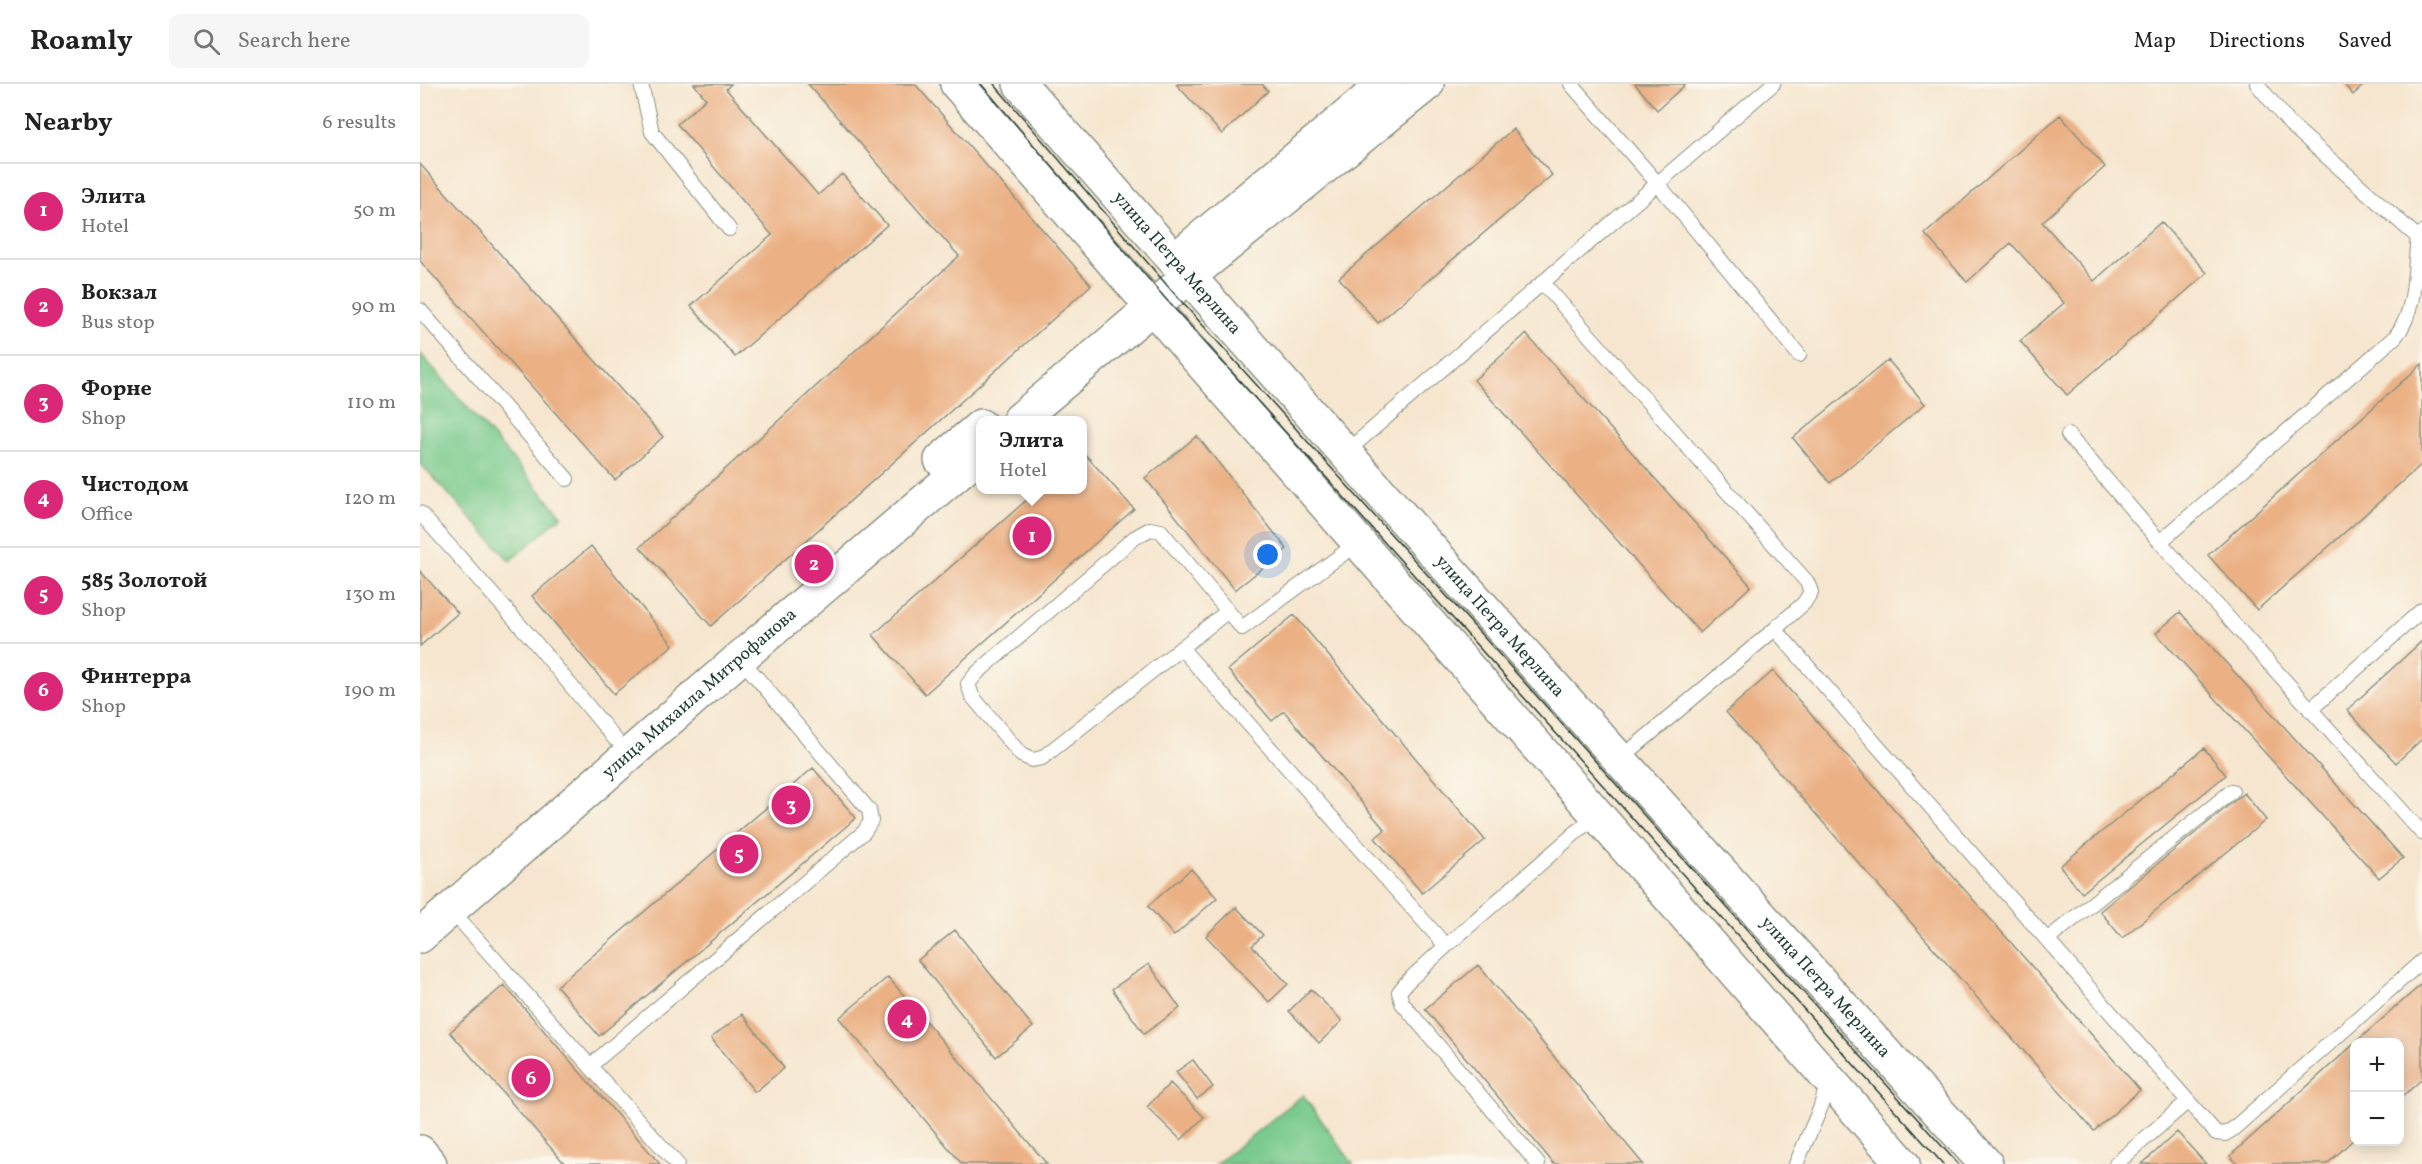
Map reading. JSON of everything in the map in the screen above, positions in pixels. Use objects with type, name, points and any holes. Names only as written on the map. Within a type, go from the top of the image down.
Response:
[{"type":"main road","points":[[957,84],[1903,1164]]},
{"type":"main road","name":"улица Петра Мерлина","points":[[1020,84],[1181,269],[1619,760],[1986,1164]]},
{"type":"main road","points":[[992,416],[1181,269],[1385,84]]},
{"type":"main road","points":[[1181,269],[1427,84]]},
{"type":"main road","points":[[1023,416],[1146,298]]},
{"type":"main road","name":"улица Михаила Митрофанова","points":[[436,908],[735,650],[976,431]]},
{"type":"main road","name":"улица Михаила Митрофанова","points":[[420,936],[436,908],[615,739],[735,650],[976,457]]},
{"type":"main road","points":[[420,1152],[430,1164]]},
{"type":"lane","points":[[641,84],[652,132],[729,229]]},
{"type":"lane","points":[[1571,84],[1658,183],[1799,355]]},
{"type":"lane","points":[[1346,453],[1773,84]]},
{"type":"lane","points":[[2160,542],[2396,337],[2405,325],[2410,311],[2421,237],[2290,124],[2257,84]]},
{"type":"lane","points":[[1543,282],[1807,582],[1810,592],[1804,603],[1775,629],[1619,760]]},
{"type":"lane","points":[[420,310],[567,479]]},
{"type":"lane","points":[[2068,435],[2310,711],[2422,833]]},
{"type":"lane","points":[[420,513],[534,641],[615,739]]},
{"type":"lane","points":[[1228,611],[1042,758],[1032,760],[1021,755],[972,696],[968,684],[977,673],[1134,538],[1150,529],[1161,531],[1228,611],[1242,628],[1359,542]]},
{"type":"lane","points":[[2310,711],[2422,610]]},
{"type":"lane","points":[[1775,629],[2216,1133],[2225,1134],[2422,961]]},
{"type":"lane","points":[[1181,648],[1446,946]]},
{"type":"lane","points":[[591,1065],[864,832],[871,821],[869,810],[735,650]]},
{"type":"lane","points":[[2047,940],[2232,791]]},
{"type":"lane","points":[[1538,1164],[1402,1003],[1400,992],[1407,982],[1446,946],[1597,814]]},
{"type":"lane","points":[[436,908],[591,1065],[677,1164]]},
{"type":"lane","points":[[1796,1164],[1820,1109],[1829,1079]]},
{"type":"lane","points":[[2116,1164],[2188,1101]]},
{"type":"green space","points":[[420,353],[562,516],[510,561],[420,463]]},
{"type":"green space","points":[[1303,1095],[1353,1164],[1216,1164]]},
{"type":"building","points":[[694,84],[731,84],[726,89],[818,195],[842,174],[887,225],[735,357],[691,306],[772,235],[677,124],[706,99]]},
{"type":"building","points":[[808,84],[915,84],[1091,285],[711,626],[640,547],[959,256]]},
{"type":"building","points":[[1176,84],[1262,84],[1268,91],[1222,134]]},
{"type":"building","points":[[1635,84],[1686,84],[1657,110]]},
{"type":"building","points":[[2344,84],[2365,84],[2353,95]]},
{"type":"building","points":[[2060,115],[2105,167],[2042,222],[2094,281],[2161,222],[2207,273],[2067,395],[2020,341],[2064,303],[2011,243],[1967,282],[1925,234]]},
{"type":"building","points":[[1513,129],[1552,175],[1378,323],[1339,278]]},
{"type":"building","points":[[420,164],[663,437],[615,480],[420,261]]},
{"type":"building","points":[[1526,334],[1751,586],[1700,633],[1474,380]]},
{"type":"building","points":[[1888,360],[1925,404],[1830,483],[1793,438]]},
{"type":"building","points":[[2422,364],[2422,464],[2257,610],[2208,555]]},
{"type":"building","points":[[1197,436],[1287,549],[1235,590],[1145,478]]},
{"type":"building","points":[[1087,456],[1134,509],[925,694],[873,635],[1033,494],[1087,494]]},
{"type":"building","points":[[591,546],[673,645],[614,694],[532,596]]},
{"type":"building","points":[[420,571],[458,613],[420,646]]},
{"type":"building","points":[[2180,612],[2403,858],[2379,878],[2156,633]]},
{"type":"building","points":[[1294,615],[1485,840],[1422,893],[1375,838],[1385,830],[1284,711],[1272,721],[1228,670]]},
{"type":"building","points":[[2422,641],[2422,739],[2396,763],[2347,710]]},
{"type":"building","points":[[1773,671],[2140,1090],[2094,1131],[1726,712]]},
{"type":"building","points":[[2204,748],[2226,775],[2082,893],[2060,866]]},
{"type":"building","points":[[813,768],[856,818],[599,1036],[557,986]]},
{"type":"building","points":[[2244,793],[2266,820],[2122,938],[2100,911]]},
{"type":"building","points":[[1191,869],[1217,898],[1174,936],[1148,906]]},
{"type":"building","points":[[1236,907],[1263,935],[1252,946],[1288,984],[1269,1002],[1206,936]]},
{"type":"building","points":[[955,930],[1033,1027],[996,1057],[918,960]]},
{"type":"building","points":[[1149,964],[1180,1008],[1144,1034],[1112,989]]},
{"type":"building","points":[[1478,965],[1643,1164],[1554,1164],[1425,1009]]},
{"type":"building","points":[[888,977],[1047,1164],[962,1164],[839,1018]]},
{"type":"building","points":[[2422,984],[2422,1079],[2404,1095],[2404,1038],[2361,1038]]},
{"type":"building","points":[[504,985],[660,1164],[565,1164],[450,1032]]},
{"type":"building","points":[[1311,989],[1342,1021],[1319,1043],[1289,1011]]},
{"type":"building","points":[[742,1014],[784,1068],[755,1092],[711,1038]]},
{"type":"building","points":[[2350,1048],[2350,1143],[2327,1164],[2238,1164],[2230,1156]]},
{"type":"building","points":[[1193,1060],[1213,1087],[1197,1099],[1176,1072]]},
{"type":"building","points":[[1170,1083],[1204,1117],[1181,1140],[1147,1107]]},
{"type":"building","points":[[2177,1132],[2206,1164],[2142,1164]]},
{"type":"tram line","points":[[981,84],[1164,297],[1943,1164]]},
{"type":"tram line","points":[[994,84],[1172,291],[1958,1164]]},
{"type":"place","name":"Элита","points":[[1032,536]]},
{"type":"place","name":"Вокзал","points":[[814,564]]},
{"type":"place","name":"Форне","points":[[791,805]]},
{"type":"place","name":"585 Золотой","points":[[739,854]]},
{"type":"place","name":"Чистодом","points":[[907,1019]]},
{"type":"place","name":"Финтерра","points":[[531,1078]]}]
